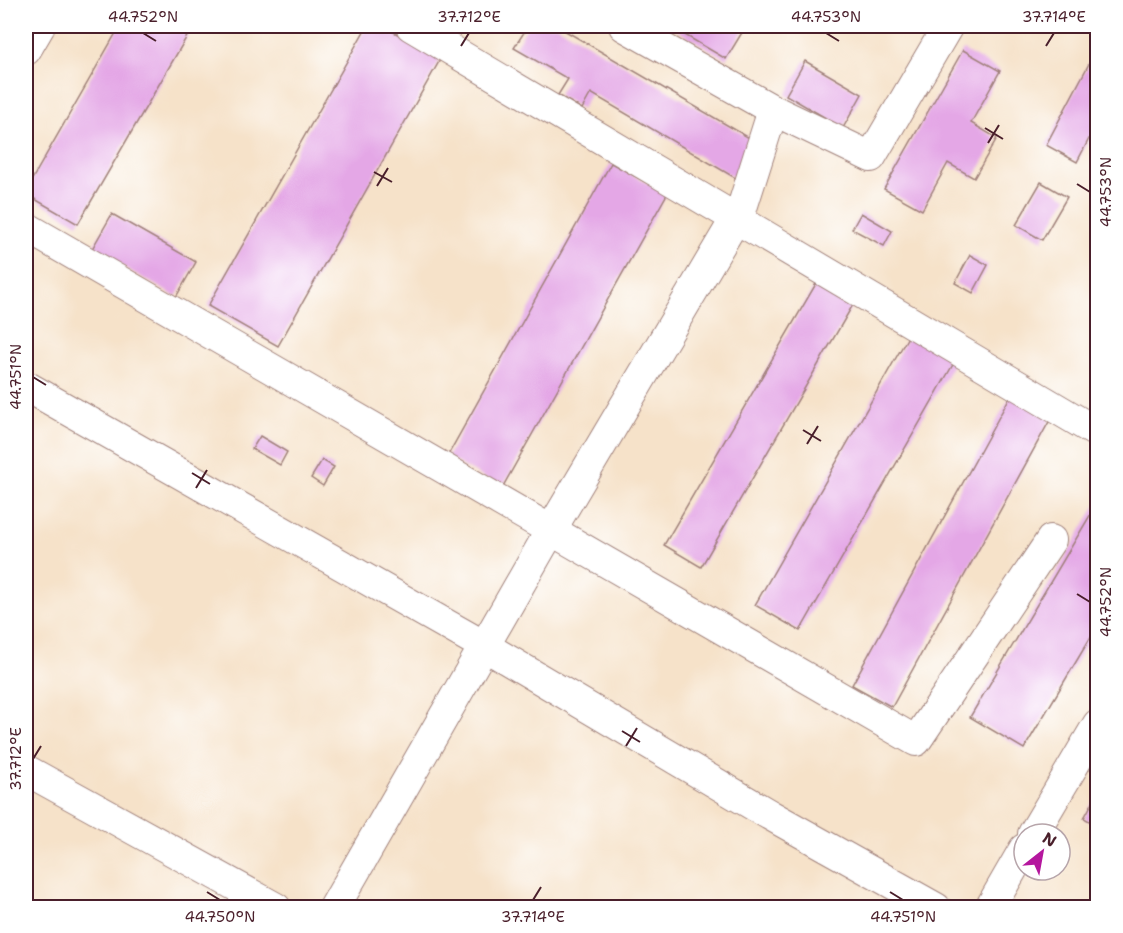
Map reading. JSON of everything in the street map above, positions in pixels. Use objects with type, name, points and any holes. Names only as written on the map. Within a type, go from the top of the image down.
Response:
[{"type":"lane","points":[[26,50],[40,26]]},
{"type":"lane","points":[[411,26],[1098,433]]},
{"type":"lane","points":[[624,26],[773,110],[871,157],[948,26]]},
{"type":"lane","points":[[334,908],[486,647],[551,530],[736,219],[742,208],[773,110]]},
{"type":"lane","points":[[26,227],[916,741],[1051,540]]},
{"type":"lane","points":[[26,386],[486,647],[770,815],[936,908]]},
{"type":"lane","points":[[1040,822],[1098,724]]},
{"type":"lane","points":[[26,770],[276,908]]},
{"type":"lane","points":[[990,908],[1012,870]]},
{"type":"building","points":[[120,26],[193,26],[78,224],[26,194],[26,190]]},
{"type":"building","points":[[367,26],[383,26],[441,58],[278,346],[208,306]]},
{"type":"building","points":[[528,26],[557,26],[758,143],[737,179],[591,93],[582,109],[558,95],[568,79],[514,48]]},
{"type":"building","points":[[675,26],[746,26],[726,59],[673,28]]},
{"type":"building","points":[[963,50],[1000,71],[971,123],[997,138],[974,178],[948,163],[922,210],[884,189]]},
{"type":"building","points":[[1091,60],[1098,63],[1098,141],[1090,137],[1077,162],[1046,145]]},
{"type":"building","points":[[805,61],[862,94],[843,128],[786,95]]},
{"type":"building","points":[[611,163],[667,194],[502,488],[447,457]]},
{"type":"building","points":[[1041,182],[1067,197],[1042,240],[1016,225]]},
{"type":"building","points":[[861,213],[892,231],[884,246],[852,229]]},
{"type":"building","points":[[112,214],[196,262],[176,297],[92,249]]},
{"type":"building","points":[[970,255],[988,265],[973,293],[955,283]]},
{"type":"building","points":[[817,282],[854,303],[701,567],[664,545]]},
{"type":"building","points":[[909,335],[955,361],[800,631],[755,605]]},
{"type":"building","points":[[1011,395],[1051,418],[892,707],[852,685]]},
{"type":"building","points":[[260,436],[287,452],[280,465],[252,449]]},
{"type":"building","points":[[322,460],[334,467],[323,486],[311,478]]},
{"type":"building","points":[[1098,502],[1098,625],[1024,749],[970,717]]},
{"type":"building","points":[[1098,793],[1098,826],[1084,818]]}]
